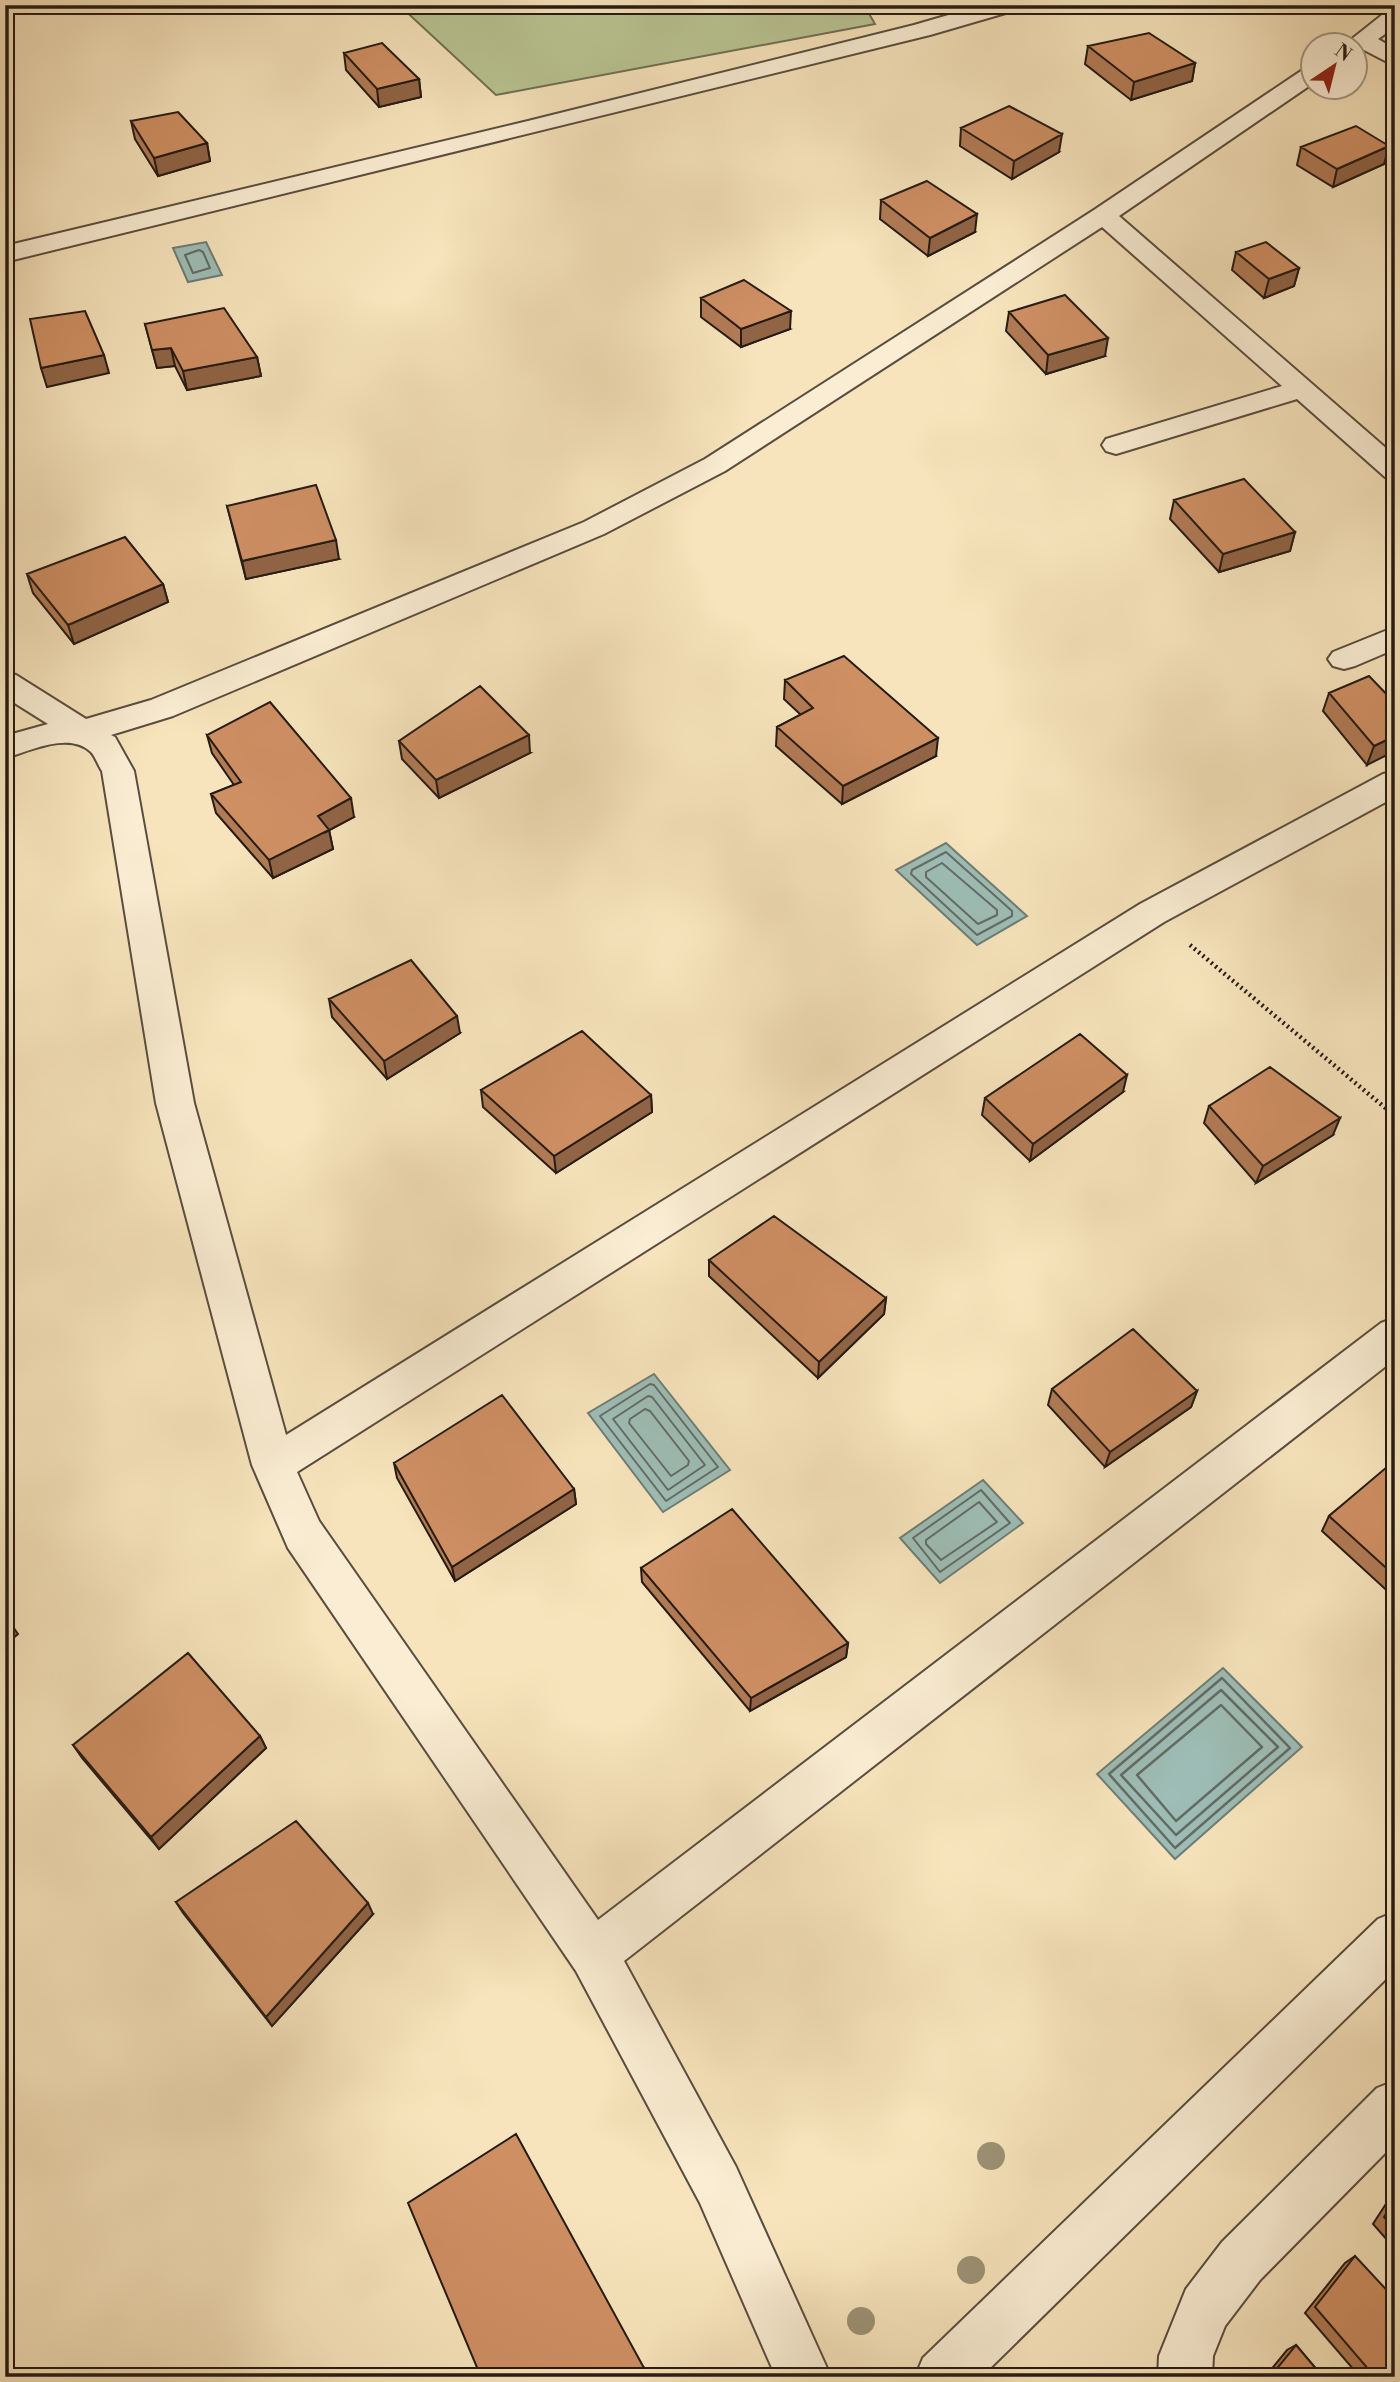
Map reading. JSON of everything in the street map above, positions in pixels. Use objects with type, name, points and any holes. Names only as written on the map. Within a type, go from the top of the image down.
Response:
[{"type":"street","points":[[5,254],[917,22],[1008,5]]},
{"type":"street","points":[[1368,36],[1395,16]]},
{"type":"street","points":[[1368,47],[1395,59]]},
{"type":"street","points":[[5,747],[58,732],[84,730],[123,721],[162,708],[594,528],[715,465],[1103,215],[1298,83]]},
{"type":"street","points":[[1103,215],[1395,471]]},
{"type":"street","points":[[1116,445],[1302,389]]},
{"type":"street","points":[[1344,659],[1395,637]]},
{"type":"street","points":[[5,682],[104,745],[118,771],[175,1103],[273,1465],[303,1534],[593,1955],[718,2185],[804,2377]]},
{"type":"street","points":[[273,1465],[1152,913],[1395,782]]},
{"type":"street","points":[[593,1955],[1395,1335]]},
{"type":"street","points":[[942,2377],[1395,1936]]},
{"type":"street","points":[[1176,2370],[1205,2308],[1241,2261],[1395,2106]]},
{"type":"path","points":[[1152,913],[1395,1116]]},
{"type":"green space","points":[[399,5],[864,5],[875,24],[496,95]]},
{"type":"water","points":[[206,242],[222,275],[188,282],[173,248]]},
{"type":"water","points":[[946,843],[1027,916],[977,945],[896,870]]},
{"type":"water","points":[[654,1374],[730,1470],[663,1512],[588,1413]]},
{"type":"water","points":[[983,1480],[1023,1523],[940,1583],[900,1538]]},
{"type":"water","points":[[1223,1668],[1302,1747],[1175,1859],[1097,1774]]},
{"type":"building","points":[[1149,33],[1195,63],[1134,82],[1088,46]]},
{"type":"building","points":[[382,43],[419,79],[377,89],[344,53]]},
{"type":"building","points":[[1009,106],[1062,134],[1014,161],[961,128]]},
{"type":"building","points":[[178,112],[207,143],[154,158],[131,121]]},
{"type":"building","points":[[1356,126],[1389,146],[1337,169],[1301,147]]},
{"type":"building","points":[[927,181],[977,214],[930,238],[881,200]]},
{"type":"building","points":[[1266,242],[1299,268],[1269,279],[1236,252]]},
{"type":"building","points":[[744,280],[791,311],[741,329],[701,298]]},
{"type":"building","points":[[1065,295],[1108,338],[1048,355],[1009,312]]},
{"type":"building","points":[[224,308],[257,357],[183,371],[171,348],[152,350],[145,324]]},
{"type":"building","points":[[85,311],[104,355],[41,368],[30,319]]},
{"type":"building","points":[[1244,479],[1295,532],[1223,554],[1174,500]]},
{"type":"building","points":[[316,485],[336,540],[242,561],[227,506]]},
{"type":"building","points":[[125,537],[163,584],[68,625],[27,574]]},
{"type":"building","points":[[844,656],[938,738],[843,786],[777,727],[813,708],[785,680]]},
{"type":"building","points":[[1369,676],[1395,703],[1395,736],[1374,746],[1329,693]]},
{"type":"building","points":[[480,686],[529,735],[436,780],[399,741]]},
{"type":"building","points":[[270,702],[351,798],[318,816],[329,830],[269,860],[211,794],[241,782],[207,735]]},
{"type":"building","points":[[411,960],[457,1016],[384,1061],[329,999]]},
{"type":"building","points":[[582,1031],[651,1095],[554,1156],[481,1090]]},
{"type":"building","points":[[1080,1034],[1127,1075],[1033,1144],[985,1098]]},
{"type":"building","points":[[1270,1067],[1340,1118],[1263,1166],[1209,1106]]},
{"type":"building","points":[[774,1216],[886,1298],[819,1362],[709,1260]]},
{"type":"building","points":[[1133,1329],[1197,1391],[1110,1452],[1052,1389]]},
{"type":"building","points":[[502,1395],[574,1489],[452,1567],[394,1463]]},
{"type":"building","points":[[1395,1462],[1395,1576],[1329,1516]]},
{"type":"building","points":[[732,1509],[848,1643],[751,1698],[641,1568]]},
{"type":"building","points":[[188,1653],[260,1736],[151,1837],[73,1745]]},
{"type":"building","points":[[296,1821],[368,1903],[266,2017],[176,1902]]},
{"type":"building","points":[[516,2134],[644,2368],[632,2377],[481,2377],[408,2203]]},
{"type":"building","points":[[1395,2199],[1395,2230],[1384,2217]]},
{"type":"building","points":[[1355,2256],[1395,2299],[1395,2377],[1375,2377],[1315,2307]]},
{"type":"building","points":[[1296,2345],[1323,2377],[1270,2377]]}]
